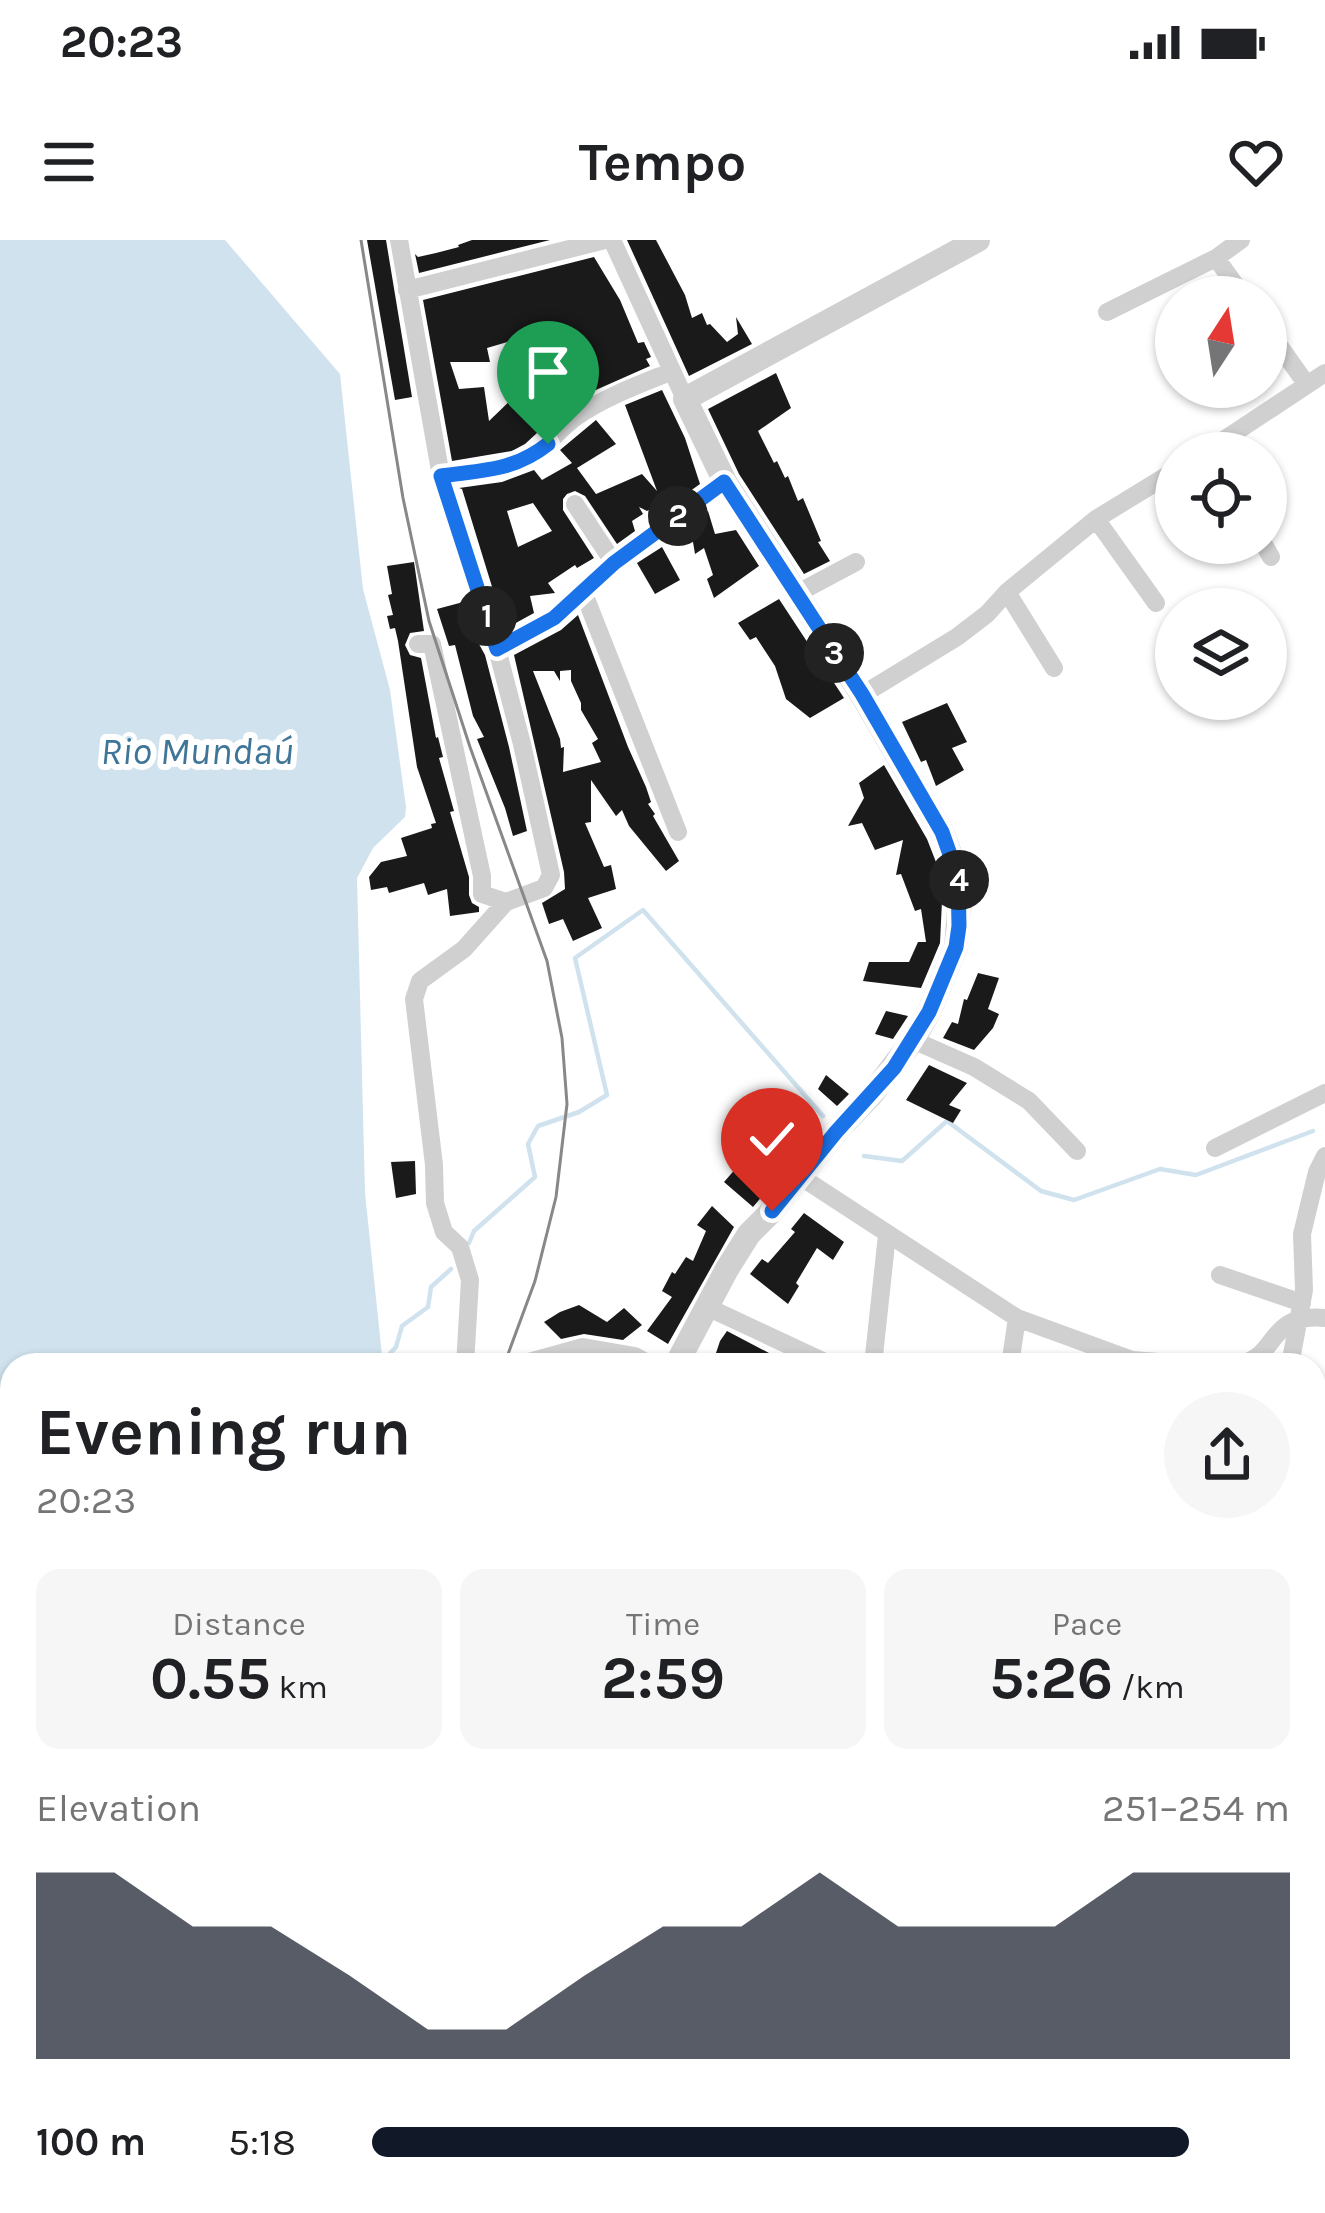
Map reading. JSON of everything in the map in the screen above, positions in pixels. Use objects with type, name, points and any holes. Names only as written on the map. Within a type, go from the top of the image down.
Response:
[{"type":"street","points":[[399,240],[441,476],[497,649],[551,875],[544,888],[506,902],[464,950],[420,981],[414,999],[435,1203],[444,1232],[460,1247],[470,1280],[465,1353]]},
{"type":"street","points":[[407,290],[608,240],[724,482],[862,694],[942,832],[958,877],[956,947],[913,1040],[883,1081],[748,1234],[682,1353]]},
{"type":"street","points":[[685,399],[978,240]]},
{"type":"street","points":[[1107,312],[1216,258],[1241,240]]},
{"type":"street","points":[[1216,258],[1229,276]]},
{"type":"street","points":[[1287,357],[1307,385]]},
{"type":"street","points":[[441,476],[520,463],[587,410],[670,372]]},
{"type":"street","points":[[1236,432],[1325,373]]},
{"type":"street","points":[[497,649],[554,618],[614,563],[724,482]]},
{"type":"street","points":[[862,694],[957,637],[1096,519],[1155,483]]},
{"type":"street","points":[[575,504],[614,563]]},
{"type":"street","points":[[1096,519],[1155,602]]},
{"type":"street","points":[[796,594],[856,562]]},
{"type":"street","points":[[583,591],[678,832]]},
{"type":"street","points":[[1007,592],[1054,668]]},
{"type":"street","points":[[418,644],[432,644],[482,893],[506,902]]},
{"type":"street","points":[[913,1040],[974,1066],[1029,1101],[1077,1151]]},
{"type":"street","points":[[1215,1148],[1324,1096]]},
{"type":"street","points":[[1292,1353],[1304,1272],[1301,1234],[1316,1215],[1322,1167]]},
{"type":"street","points":[[801,1177],[1018,1318],[1106,1353]]},
{"type":"street","points":[[874,1353],[886,1235]]},
{"type":"street","points":[[1220,1275],[1325,1318]]},
{"type":"street","points":[[707,1307],[806,1353]]},
{"type":"street","points":[[1261,1353],[1300,1311]]},
{"type":"street","points":[[1012,1353],[1018,1318]]},
{"type":"street","points":[[561,1353],[583,1347],[618,1353]]},
{"type":"water","name":"Rio Mundaú","points":[[0,240],[225,240],[340,374],[363,589],[390,690],[405,817],[373,848],[357,878],[365,1193],[382,1353],[0,1353]]},
{"type":"building","points":[[367,240],[386,240],[412,397],[395,400]]},
{"type":"building","points":[[472,240],[550,240],[419,273],[415,254],[436,253]]},
{"type":"building","points":[[627,240],[656,240],[692,318],[702,313],[707,325],[727,342],[738,334],[736,317],[752,344],[689,376]]},
{"type":"building","points":[[594,257],[638,343],[644,342],[650,366],[589,393],[582,362],[562,326],[487,348],[490,362],[450,362],[459,389],[484,387],[489,421],[520,391],[549,422],[512,451],[452,461],[423,300]]},
{"type":"building","points":[[776,373],[791,408],[758,431],[774,463],[788,476],[798,501],[803,498],[830,561],[804,574],[739,474],[708,409]]},
{"type":"building","points":[[662,390],[700,484],[657,515],[656,506],[647,511],[639,507],[643,514],[632,521],[635,531],[617,544],[585,496],[575,491],[567,494],[563,510],[594,558],[548,583],[555,593],[530,596],[534,613],[505,629],[459,488],[502,482],[534,470],[542,480],[572,463],[560,450],[596,420],[616,444],[577,468],[596,494],[642,474],[657,491],[625,405]],"holes":[[[533,503],[552,531],[518,547],[507,511]]]},
{"type":"building","points":[[708,511],[715,534],[736,530],[759,566],[714,598],[704,548],[695,554],[691,530],[685,528]]},
{"type":"building","points":[[662,547],[680,580],[655,594],[637,563]]},
{"type":"building","points":[[414,562],[424,631],[410,633],[405,645],[410,655],[421,658],[454,811],[450,812],[469,877],[469,895],[479,912],[450,916],[447,889],[428,895],[424,883],[389,893],[387,887],[371,890],[369,877],[381,862],[407,856],[401,838],[436,823],[417,767],[398,641],[387,616],[393,615],[387,566]]},
{"type":"building","points":[[779,599],[844,698],[810,718],[786,699],[775,666],[756,637],[750,640],[738,623]]},
{"type":"building","points":[[467,601],[509,747],[527,831],[513,836],[477,739],[484,737],[473,716],[455,645],[449,646],[437,609]]},
{"type":"building","points":[[578,615],[646,787],[648,804],[679,861],[666,871],[629,826],[622,810],[616,816],[591,780],[591,822],[585,823],[604,867],[611,865],[616,889],[588,898],[602,928],[573,941],[563,919],[549,924],[542,903],[565,889],[564,872],[514,655],[561,630]],"holes":[[[571,670],[571,681],[598,739],[592,743],[601,762],[563,772],[564,747],[533,671],[554,671],[560,681],[560,671]]]},
{"type":"building","points":[[947,703],[967,742],[952,748],[964,770],[936,786],[902,722]]},
{"type":"building","points":[[884,765],[927,839],[943,880],[940,943],[921,988],[863,981],[869,962],[909,962],[918,942],[926,942],[921,909],[915,911],[901,874],[896,875],[903,840],[875,850],[862,823],[848,826],[864,798],[859,783]]},
{"type":"building","points":[[978,973],[999,978],[988,1009],[999,1014],[974,1050],[943,1038],[952,1022],[958,1024]]},
{"type":"building","points":[[886,1011],[908,1016],[893,1039],[875,1034]]},
{"type":"building","points":[[929,1065],[967,1083],[949,1105],[961,1110],[953,1123],[906,1100]]},
{"type":"building","points":[[826,1075],[849,1094],[837,1106],[818,1089]]},
{"type":"building","points":[[789,1104],[817,1129],[805,1144],[775,1118]]},
{"type":"building","points":[[740,1115],[769,1127],[761,1150],[726,1136]]},
{"type":"building","points":[[415,1161],[416,1194],[396,1198],[391,1162]]},
{"type":"building","points":[[738,1166],[770,1187],[753,1207],[724,1182]]},
{"type":"building","points":[[712,1206],[734,1227],[668,1344],[647,1331],[672,1297],[662,1291],[672,1272],[686,1257],[693,1261],[706,1231],[697,1225]]},
{"type":"building","points":[[804,1213],[844,1242],[833,1260],[817,1248],[788,1304],[750,1274],[762,1259],[768,1263],[795,1232],[791,1229]]},
{"type":"building","points":[[579,1305],[607,1322],[624,1308],[642,1325],[623,1340],[584,1334],[561,1339],[544,1322]]},
{"type":"building","points":[[727,1331],[769,1353],[716,1353]]},
{"type":"waterway","points":[[469,1243],[474,1231],[535,1177],[528,1144],[538,1126],[579,1112],[607,1095],[575,958],[643,910],[823,1116]]},
{"type":"waterway","points":[[864,1156],[902,1161],[947,1121],[1041,1191],[1074,1200],[1160,1169],[1196,1175],[1313,1131]]},
{"type":"waterway","points":[[390,1353],[402,1326],[428,1307],[431,1287],[451,1269]]},
{"type":"tram line","points":[[361,240],[403,498],[429,621],[547,961],[562,1038],[567,1104],[556,1197],[535,1281],[508,1353]]},
{"type":"route","points":[[548,444],[520,463],[501,469],[441,476],[497,649],[554,618],[614,563],[724,482],[862,694],[953,858],[960,899],[956,947],[929,1012],[894,1068],[772,1211]]}]
